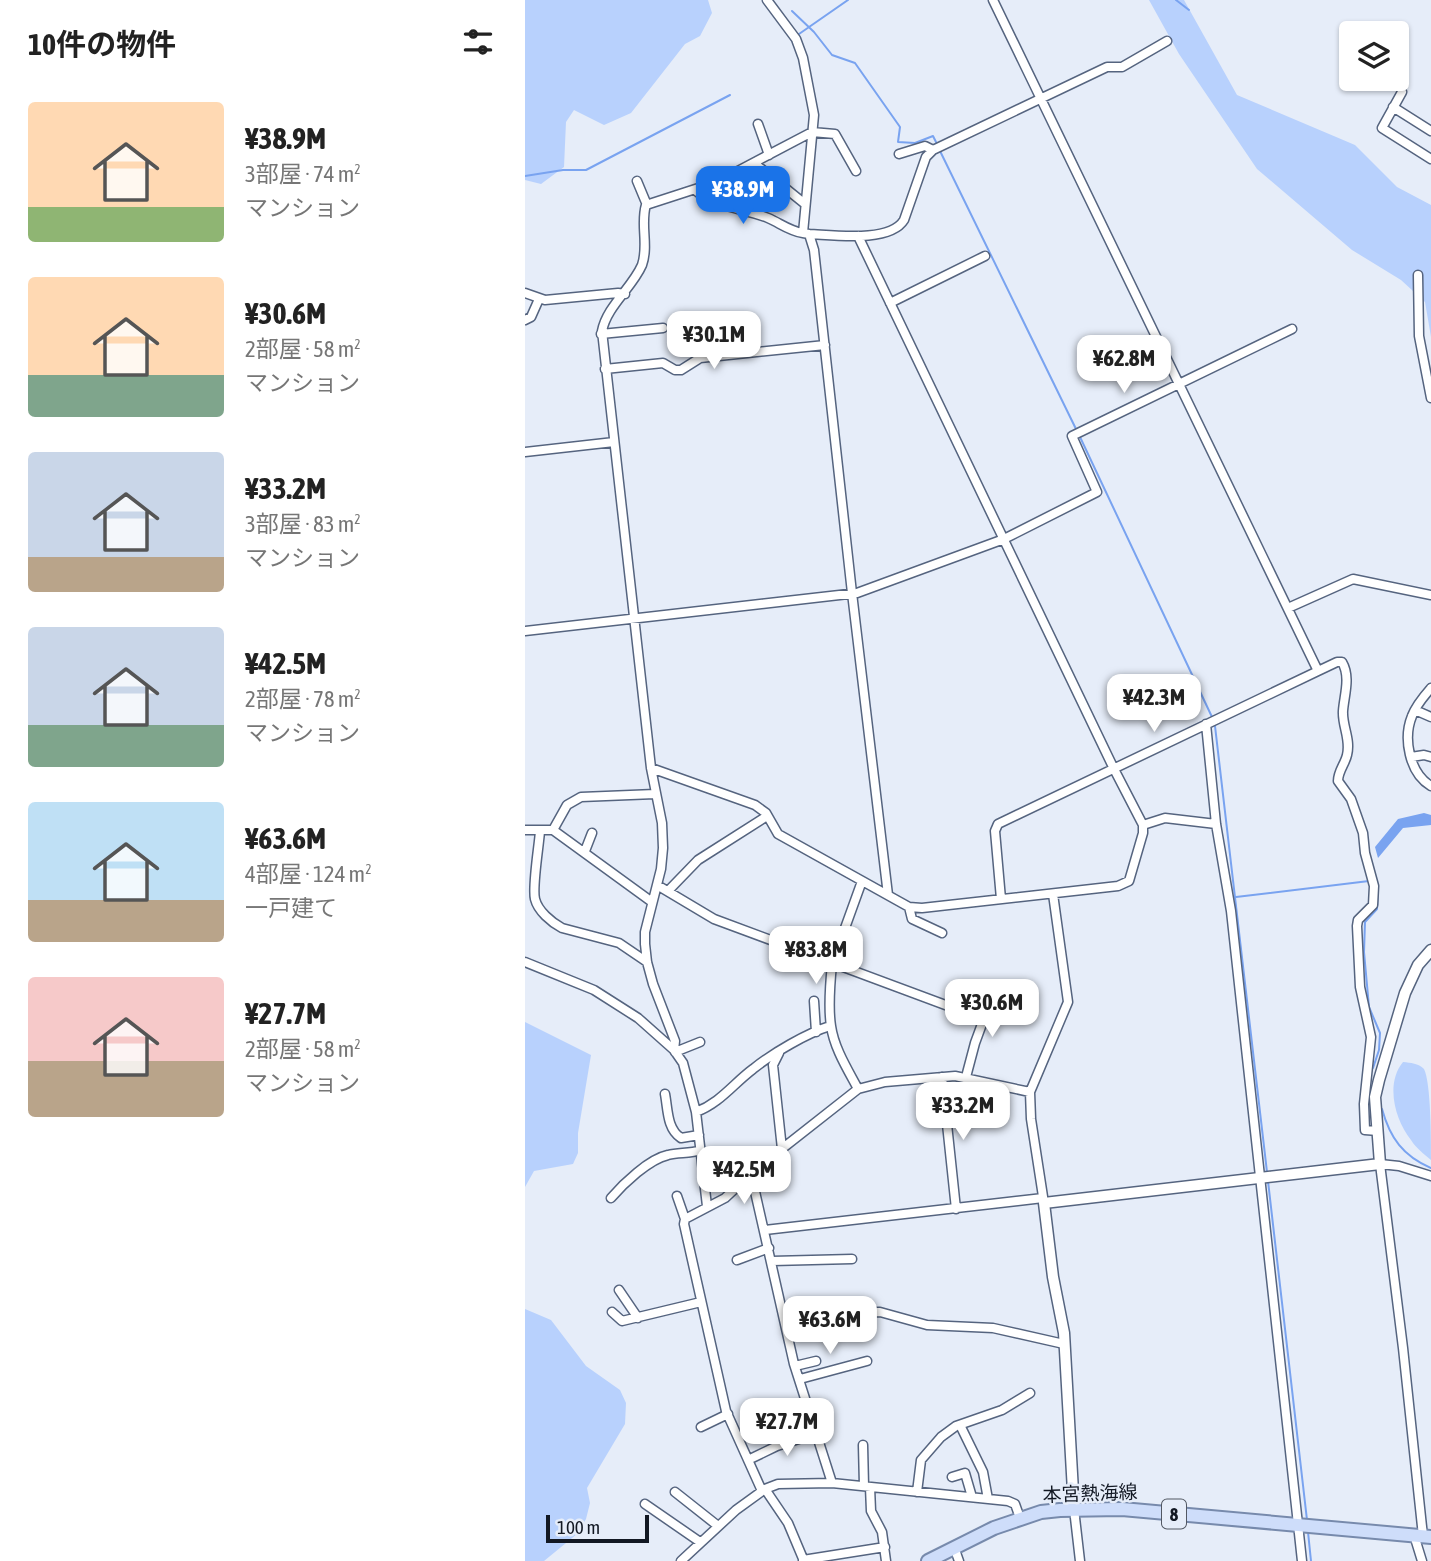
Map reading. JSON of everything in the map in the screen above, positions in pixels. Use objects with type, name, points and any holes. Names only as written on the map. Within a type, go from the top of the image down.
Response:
[{"type":"main road","name":"本宮熱海線","points":[[928,1561],[1020,1518],[1041,1512],[1074,1509],[1122,1509],[1423,1536]]},
{"type":"street","points":[[767,0],[796,38],[803,58],[814,115],[805,204],[806,233],[814,250],[888,895]]},
{"type":"street","points":[[993,0],[1318,671]]},
{"type":"street","points":[[695,190],[700,195],[731,208],[766,217],[789,229],[806,233],[857,236],[886,232],[900,226],[926,158],[933,150],[1107,66],[1122,67],[1167,41]]},
{"type":"street","points":[[1402,92],[1382,128],[1431,159]]},
{"type":"street","points":[[1393,107],[1431,131]]},
{"type":"street","points":[[758,124],[769,155]]},
{"type":"street","points":[[675,1051],[675,1041],[647,962],[645,937],[663,848],[662,823],[651,768],[601,334],[604,323],[635,279],[645,254],[644,209],[647,205],[717,182],[812,132],[835,134],[856,171]]},
{"type":"street","points":[[898,154],[925,146],[933,150]]},
{"type":"street","points":[[754,163],[805,204]]},
{"type":"street","points":[[637,181],[647,205]]},
{"type":"street","points":[[651,768],[743,799],[761,809],[778,834],[909,907],[922,908],[1053,894],[1126,884],[1129,881],[1143,825],[857,236]]},
{"type":"street","points":[[890,303],[985,256]]},
{"type":"street","points":[[1418,275],[1419,337],[1431,398]]},
{"type":"street","points":[[525,293],[539,299],[625,294]]},
{"type":"street","points":[[525,320],[531,317],[539,299]]},
{"type":"street","points":[[601,334],[663,328]]},
{"type":"street","points":[[525,631],[857,593],[1004,539],[1097,492],[1072,436],[1291,329]]},
{"type":"street","points":[[605,369],[663,363],[675,370],[681,370],[699,358],[825,345]]},
{"type":"street","points":[[525,452],[614,442]]},
{"type":"street","points":[[1288,608],[1353,579],[1431,595]]},
{"type":"street","points":[[1000,900],[995,827],[1341,662],[1345,667],[1343,715],[1348,739],[1347,755],[1338,781],[1352,799],[1363,833],[1365,853],[1374,886],[1374,903],[1358,920],[1356,926],[1360,986],[1371,1037],[1364,1104],[1365,1130],[1378,1131]]},
{"type":"street","points":[[1431,688],[1415,710],[1408,735],[1411,757],[1420,777],[1431,786]]},
{"type":"street","points":[[1415,710],[1431,717]]},
{"type":"street","points":[[1212,722],[1216,824],[1231,911],[1302,1561]]},
{"type":"street","points":[[1411,757],[1431,757]]},
{"type":"street","points":[[553,830],[567,805],[581,797],[655,794]]},
{"type":"street","points":[[668,891],[693,864],[767,816]]},
{"type":"street","points":[[1143,825],[1165,818],[1216,824]]},
{"type":"street","points":[[525,830],[553,830],[652,902]]},
{"type":"street","points":[[540,831],[534,897],[540,908],[553,923],[562,928],[619,943],[647,962]]},
{"type":"street","points":[[585,851],[592,833]]},
{"type":"street","points":[[858,1089],[833,1037],[832,964],[862,881]]},
{"type":"street","points":[[657,885],[714,919],[983,1019]]},
{"type":"street","points":[[1053,894],[1068,1002],[1030,1092],[1031,1119],[1064,1344],[1074,1509],[1080,1561]]},
{"type":"street","points":[[909,907],[912,919],[942,933]]},
{"type":"street","points":[[1422,1561],[1423,1536],[1380,1164],[1375,1097],[1409,984],[1418,965],[1431,950]]},
{"type":"street","points":[[525,962],[594,990],[638,1018],[675,1051],[683,1063],[696,1112],[707,1206]]},
{"type":"street","points":[[966,1077],[993,994]]},
{"type":"street","points":[[814,1001],[816,1032]]},
{"type":"street","points":[[696,1112],[711,1106],[752,1069],[831,1026]]},
{"type":"street","points":[[675,1051],[700,1042]]},
{"type":"street","points":[[779,1052],[773,1066],[782,1149]]},
{"type":"street","points":[[942,1077],[956,1209]]},
{"type":"street","points":[[685,1219],[725,1198],[858,1089],[885,1082],[966,1077],[1030,1092]]},
{"type":"street","points":[[665,1094],[669,1121],[674,1132],[687,1138],[699,1135]]},
{"type":"street","points":[[611,1198],[622,1185],[665,1156],[701,1150]]},
{"type":"street","points":[[765,1230],[1380,1164],[1399,1166],[1431,1177]]},
{"type":"street","points":[[751,1174],[795,1366],[832,1483]]},
{"type":"street","points":[[677,1196],[685,1219],[701,1302],[728,1414],[748,1460],[764,1490],[788,1523],[804,1560],[885,1547]]},
{"type":"street","points":[[737,1261],[769,1248]]},
{"type":"street","points":[[772,1261],[852,1259]]},
{"type":"street","points":[[619,1290],[638,1318]]},
{"type":"street","points":[[612,1312],[622,1321],[701,1302]]},
{"type":"street","points":[[783,1313],[888,1313],[927,1325],[993,1328],[1064,1344]]},
{"type":"street","points":[[795,1366],[816,1361]]},
{"type":"street","points":[[800,1379],[867,1361]]},
{"type":"street","points":[[918,1492],[922,1460],[941,1437],[960,1425],[992,1415],[1030,1393]]},
{"type":"street","points":[[701,1427],[728,1414]]},
{"type":"street","points":[[960,1425],[979,1463],[988,1499]]},
{"type":"street","points":[[748,1460],[778,1446],[817,1433]]},
{"type":"street","points":[[863,1445],[871,1511],[883,1532],[886,1561]]},
{"type":"street","points":[[952,1477],[965,1473],[972,1497]]},
{"type":"street","points":[[681,1561],[718,1526],[764,1490],[789,1482],[832,1483],[1012,1502],[1020,1518]]},
{"type":"street","points":[[675,1492],[718,1526]]},
{"type":"street","points":[[645,1504],[700,1542]]},
{"type":"street","points":[[954,1547],[959,1561]]},
{"type":"shaded area","points":[[525,0],[708,0],[712,13],[700,36],[685,44],[631,113],[604,125],[574,110],[566,122],[564,167],[541,184],[525,180]]},
{"type":"shaded area","points":[[1149,0],[1184,0],[1237,95],[1355,145],[1397,187],[1431,205],[1431,337],[1425,302],[1401,280],[1352,250],[1257,169],[1179,54]]},
{"type":"shaded area","points":[[525,1022],[591,1055],[578,1133],[578,1153],[573,1164],[534,1171],[525,1187]]},
{"type":"shaded area","points":[[1403,1062],[1424,1069],[1426,1076],[1431,1160],[1405,1132],[1394,1102],[1394,1081]]},
{"type":"shaded area","points":[[525,1309],[551,1320],[586,1366],[620,1390],[626,1403],[625,1424],[587,1488],[590,1503],[586,1519],[577,1534],[544,1561],[525,1561]]},
{"type":"water","points":[[1424,813],[1431,815],[1431,825],[1403,828],[1378,858],[1375,847],[1398,819]]},
{"type":"waterway","points":[[799,34],[848,0]]},
{"type":"waterway","points":[[1176,0],[1189,10]]},
{"type":"waterway","points":[[792,11],[814,32],[832,55],[855,63],[900,127],[898,142],[915,143],[933,136],[938,146]]},
{"type":"waterway","points":[[525,176],[563,170],[586,170],[730,95]]},
{"type":"waterway","points":[[940,151],[1076,429]]},
{"type":"waterway","points":[[1080,437],[1212,717]]},
{"type":"waterway","points":[[1215,726],[1267,1172]]},
{"type":"waterway","points":[[1236,897],[1369,881]]},
{"type":"waterway","points":[[1373,1068],[1379,1050],[1380,1033],[1369,1007],[1364,952],[1365,922],[1377,909],[1378,888]]},
{"type":"waterway","points":[[1382,1109],[1389,1129],[1399,1145],[1413,1158],[1431,1168]]},
{"type":"waterway","points":[[1268,1181],[1307,1520]]},
{"type":"waterway","points":[[1308,1532],[1311,1561]]}]
